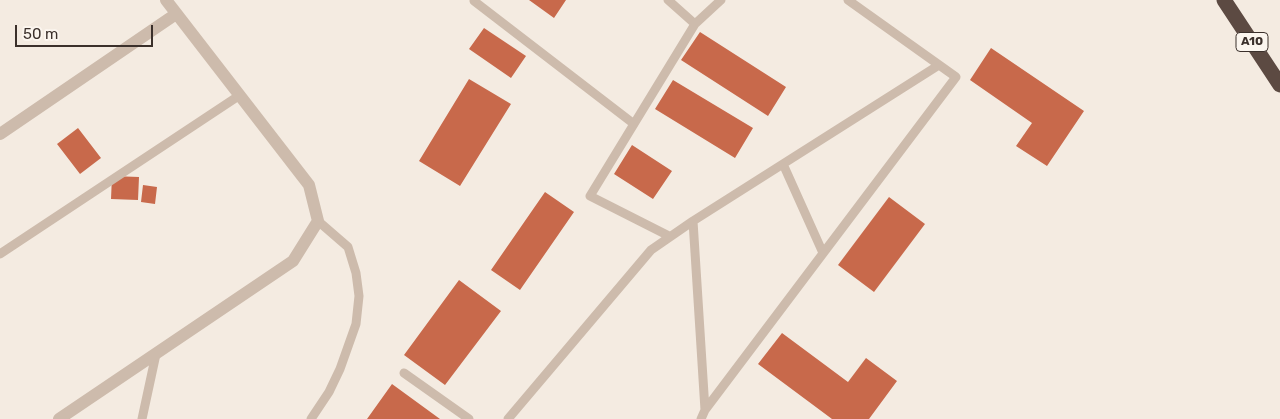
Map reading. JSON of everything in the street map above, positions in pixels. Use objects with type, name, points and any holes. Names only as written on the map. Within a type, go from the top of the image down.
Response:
[{"type":"highway","name":"A10","points":[[1224,0],[1280,85]]},
{"type":"street","points":[[59,419],[293,261],[318,221],[309,185],[166,0]]},
{"type":"street","points":[[0,134],[176,14]]},
{"type":"lane","points":[[668,0],[695,24]]},
{"type":"lane","points":[[669,236],[590,196],[695,24],[721,0]]},
{"type":"lane","points":[[703,415],[956,77],[848,0]]},
{"type":"lane","points":[[474,1],[634,124]]},
{"type":"lane","points":[[508,419],[651,250],[669,236],[939,65]]},
{"type":"lane","points":[[0,254],[240,95]]},
{"type":"lane","points":[[784,164],[823,253]]},
{"type":"lane","points":[[311,419],[329,392],[340,369],[356,324],[359,296],[356,274],[348,247],[318,221]]},
{"type":"lane","points":[[693,221],[703,415]]},
{"type":"lane","points":[[142,419],[156,354]]},
{"type":"lane","points":[[404,373],[469,419]]},
{"type":"building","points":[[529,0],[566,0],[554,18]]},
{"type":"building","points":[[484,28],[526,56],[511,78],[469,49]]},
{"type":"building","points":[[700,32],[786,87],[768,116],[681,60]]},
{"type":"building","points":[[991,48],[1084,111],[1047,166],[1016,146],[1032,123],[970,80]]},
{"type":"building","points":[[469,79],[511,104],[460,186],[419,161]]},
{"type":"building","points":[[673,80],[753,128],[735,158],[655,109]]},
{"type":"building","points":[[78,128],[101,158],[80,174],[57,144]]},
{"type":"building","points":[[632,145],[672,171],[653,199],[614,174]]},
{"type":"building","points":[[112,176],[139,177],[138,200],[111,199]]},
{"type":"building","points":[[143,185],[157,187],[155,204],[141,202]]},
{"type":"building","points":[[545,192],[574,212],[520,290],[491,270]]},
{"type":"building","points":[[889,197],[925,224],[874,292],[838,265]]},
{"type":"building","points":[[459,280],[501,311],[445,385],[404,355]]},
{"type":"building","points":[[782,333],[848,382],[866,358],[897,381],[869,419],[832,419],[758,364]]},
{"type":"building","points":[[392,384],[440,419],[367,419]]}]
